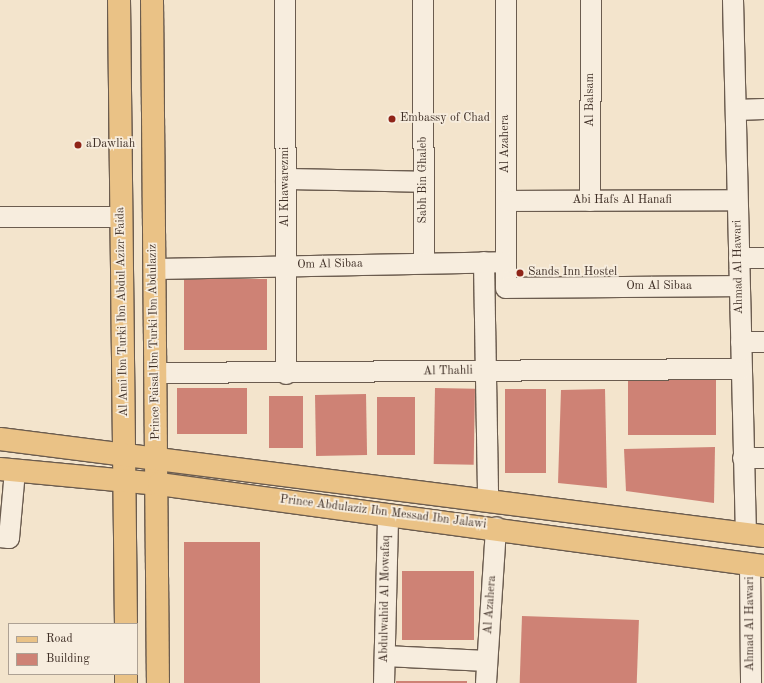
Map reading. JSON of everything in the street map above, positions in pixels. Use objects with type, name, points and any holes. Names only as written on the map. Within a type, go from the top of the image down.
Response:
[{"type":"main road","name":"Al Ami Ibn Turki Ibn Abdul Azizr Faida","points":[[119,0],[126,623]]},
{"type":"main road","name":"Prince Faisal Ibn Turki Ibn Abdulaziz","points":[[152,0],[155,373],[159,484],[156,528],[158,683]]},
{"type":"main road","points":[[0,439],[125,457],[488,499],[755,535]]},
{"type":"main road","name":"Prince Abdulaziz Ibn Messad Ibn Jalawi","points":[[8,470],[159,484],[388,515],[496,527],[757,565]]},
{"type":"street","name":"Al Khawarezmi","points":[[285,0],[286,374]]},
{"type":"street","name":"Sabh Bin Ghaleb","points":[[423,0],[424,264]]},
{"type":"street","name":"Al Azahera","points":[[506,0],[506,288]]},
{"type":"street","name":"Al Balsam","points":[[590,201],[591,0]]},
{"type":"street","name":"Ahmad Al Hawari","points":[[733,0],[743,458],[755,535]]},
{"type":"street","points":[[736,110],[764,109]]},
{"type":"street","points":[[286,179],[424,182]]},
{"type":"street","name":"Abi Hafs Al Hanafi","points":[[506,201],[738,200]]},
{"type":"street","points":[[0,217],[122,217]]},
{"type":"street","points":[[739,258],[764,258]]},
{"type":"street","points":[[484,262],[488,499]]},
{"type":"street","name":"Om Al Sibaa","points":[[154,269],[506,262]]},
{"type":"street","name":"Om Al Sibaa","points":[[506,288],[739,286]]},
{"type":"street","points":[[741,342],[764,342]]},
{"type":"street","name":"Al Thahli","points":[[155,373],[286,374],[741,369]]},
{"type":"street","points":[[743,458],[764,458]]},
{"type":"street","points":[[0,537],[9,538],[6,492],[8,470]]},
{"type":"street","name":"Abdulwahid Al Mowafaq","points":[[384,683],[388,515]]},
{"type":"street","name":"Al Azahera","points":[[486,683],[496,527]]},
{"type":"street","name":"Ahmad Al Hawari","points":[[751,683],[757,565]]},
{"type":"street","points":[[385,656],[487,661]]},
{"type":"building","points":[[184,279],[267,279],[267,350],[184,350]]},
{"type":"building","points":[[628,379],[716,379],[716,435],[628,435]]},
{"type":"building","points":[[177,388],[247,388],[247,434],[177,434]]},
{"type":"building","points":[[435,388],[475,389],[474,465],[434,464]]},
{"type":"building","points":[[505,389],[546,389],[546,473],[505,473]]},
{"type":"building","points":[[605,389],[607,488],[558,483],[561,390]]},
{"type":"building","points":[[366,394],[367,455],[316,456],[315,395]]},
{"type":"building","points":[[269,396],[303,396],[303,448],[269,448]]},
{"type":"building","points":[[377,397],[415,397],[415,455],[377,455]]},
{"type":"building","points":[[715,447],[714,503],[626,491],[624,449]]},
{"type":"building","points":[[184,542],[260,542],[260,683],[184,683]]},
{"type":"building","points":[[402,571],[474,571],[474,640],[402,640]]},
{"type":"building","points":[[522,616],[639,620],[637,683],[520,683]]},
{"type":"building","points":[[396,681],[467,681],[467,683],[396,683]]},
{"type":"place","name":"Embassy of Chad","points":[[392,119]]},
{"type":"place","name":"aDawliah","points":[[78,145]]},
{"type":"place","name":"Sands Inn Hostel","points":[[520,273]]}]
